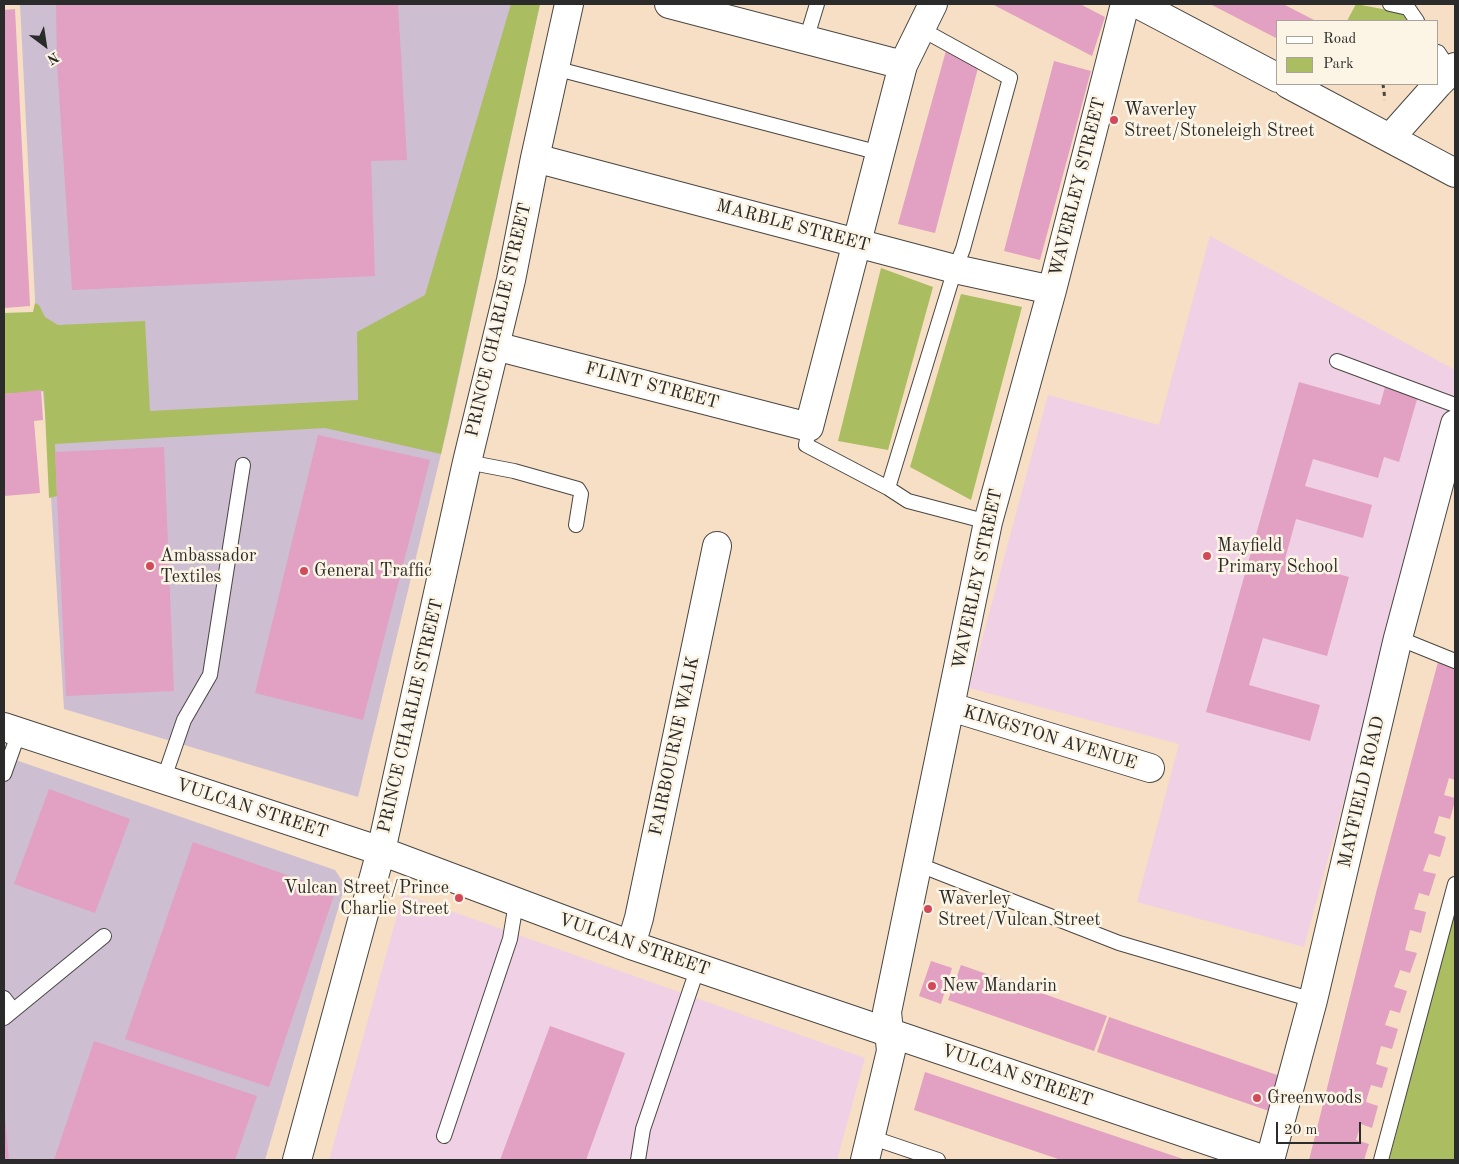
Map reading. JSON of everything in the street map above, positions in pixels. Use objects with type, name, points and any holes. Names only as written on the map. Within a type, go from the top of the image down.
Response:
[{"type":"street","name":"PRINCE CHARLIE STREET","points":[[297,1160],[381,851],[467,462],[511,280],[535,158],[569,4]]},
{"type":"street","points":[[669,4],[903,64]]},
{"type":"street","points":[[809,428],[903,64],[934,4]]},
{"type":"street","name":"WAVERLEY STREET","points":[[868,1149],[892,1051],[887,1012],[988,522],[1052,290],[1125,4]]},
{"type":"street","points":[[1138,4],[1276,77]]},
{"type":"street","points":[[1290,85],[1455,173]]},
{"type":"street","points":[[1390,138],[1433,85]]},
{"type":"street","name":"MARBLE STREET","points":[[535,158],[955,269],[1052,290]]},
{"type":"street","name":"FLINT STREET","points":[[495,346],[809,428]]},
{"type":"street","name":"MAYFIELD ROAD","points":[[1270,1160],[1313,1000],[1398,638],[1455,424]]},
{"type":"street","name":"FAIRBOURNE WALK","points":[[631,944],[641,908],[717,546]]},
{"type":"street","name":"KINGSTON AVENUE","points":[[951,707],[1150,768]]},
{"type":"street","name":"VULCAN STREET","points":[[12,730],[381,851],[516,903],[698,968],[1265,1160]]},
{"type":"lane","points":[[806,40],[817,4]]},
{"type":"lane","points":[[1390,4],[1408,8],[1416,20]]},
{"type":"lane","points":[[888,488],[955,269],[963,249],[1010,78],[921,30]]},
{"type":"lane","points":[[554,68],[880,153]]},
{"type":"lane","points":[[1338,361],[1455,405]]},
{"type":"lane","points":[[809,428],[806,445],[888,488],[908,501],[988,522]]},
{"type":"lane","points":[[467,462],[514,471],[578,489],[581,494],[576,525]]},
{"type":"lane","points":[[163,781],[184,720],[210,675],[243,465]]},
{"type":"lane","points":[[1398,638],[1455,661]]},
{"type":"lane","points":[[4,774],[12,730]]},
{"type":"lane","points":[[917,864],[1119,943],[1313,1000]]},
{"type":"lane","points":[[1381,1160],[1455,884]]},
{"type":"lane","points":[[444,1136],[510,939],[516,903]]},
{"type":"lane","points":[[4,998],[9,1014],[104,936]]},
{"type":"lane","points":[[638,1160],[643,1129],[698,968]]},
{"type":"lane","points":[[868,1149],[938,1160]]},
{"type":"shaded area","points":[[20,4],[540,4],[448,425],[358,797],[64,709],[47,431],[37,339]]},
{"type":"shaded area","name":"Mayfield Primary School","points":[[1210,236],[1455,370],[1455,390],[1304,947],[1137,902],[1179,744],[969,688],[1048,395],[1159,425]]},
{"type":"shaded area","points":[[4,756],[335,870],[345,885],[265,1160],[4,1160]]},
{"type":"shaded area","points":[[403,894],[865,1058],[837,1160],[329,1160]]},
{"type":"green space","points":[[511,4],[540,4],[441,454],[325,428],[55,444],[57,496],[49,498],[44,391],[4,394],[4,313],[33,312],[35,303],[39,305],[45,317],[58,325],[145,321],[150,411],[358,400],[357,332],[425,295]]},
{"type":"green space","points":[[1356,4],[1403,13],[1406,20],[1348,20]]},
{"type":"green space","points":[[881,268],[933,287],[888,450],[838,441]]},
{"type":"green space","points":[[961,294],[1022,307],[971,500],[910,467]]},
{"type":"green space","points":[[1455,912],[1455,1160],[1389,1160]]},
{"type":"building","points":[[56,4],[398,4],[407,160],[371,161],[375,276],[72,290],[57,64]]},
{"type":"building","points":[[992,4],[1080,4],[1105,17],[1092,56]]},
{"type":"building","points":[[1210,4],[1283,4],[1314,20],[1276,20],[1276,38]]},
{"type":"building","points":[[15,9],[30,306],[4,308],[4,10]]},
{"type":"building","points":[[947,47],[979,64],[935,233],[898,224]]},
{"type":"building","points":[[1054,61],[1091,71],[1040,260],[1004,251]]},
{"type":"building","points":[[1299,382],[1380,405],[1385,387],[1418,396],[1399,462],[1384,457],[1378,478],[1313,459],[1305,486],[1372,505],[1363,538],[1296,519],[1285,559],[1349,577],[1327,656],[1263,638],[1249,685],[1320,705],[1310,741],[1206,712]]},
{"type":"building","points":[[41,390],[43,420],[34,421],[40,493],[4,496],[4,394]]},
{"type":"building","points":[[318,435],[430,460],[363,720],[255,693]]},
{"type":"building","points":[[164,447],[174,691],[66,696],[55,452]]},
{"type":"building","points":[[1438,662],[1455,667],[1455,780],[1449,778],[1444,795],[1455,798],[1455,801],[1450,819],[1439,816],[1434,833],[1446,837],[1440,857],[1429,854],[1423,871],[1436,874],[1429,896],[1419,893],[1414,909],[1426,912],[1421,933],[1410,930],[1405,950],[1417,953],[1410,973],[1400,970],[1394,987],[1407,991],[1400,1013],[1390,1010],[1385,1025],[1398,1029],[1392,1049],[1381,1046],[1376,1064],[1388,1068],[1382,1088],[1371,1085],[1367,1098],[1366,1102],[1378,1106],[1372,1128],[1361,1124],[1356,1140],[1369,1144],[1364,1160],[1309,1160],[1377,889]]},
{"type":"building","points":[[49,789],[130,819],[95,913],[14,884]]},
{"type":"building","points":[[193,842],[335,892],[269,1087],[125,1039]]},
{"type":"building","points":[[931,961],[952,968],[941,1004],[919,996]]},
{"type":"building","points":[[961,965],[1107,1016],[1094,1051],[948,1000]]},
{"type":"building","points":[[1109,1017],[1280,1076],[1269,1111],[1097,1052]]},
{"type":"building","points":[[550,1026],[625,1053],[586,1160],[500,1160]]},
{"type":"building","points":[[94,1041],[257,1096],[235,1160],[54,1160]]},
{"type":"building","points":[[925,1072],[1186,1160],[1061,1160],[914,1110]]},
{"type":"building","points":[[5,1117],[9,1160],[4,1160]]},
{"type":"place","name":"Waverley Street/Stoneleigh Street","points":[[1114,120]]},
{"type":"place","name":"Mayfield Primary School","points":[[1207,556]]},
{"type":"place","name":"Ambassador Textiles","points":[[150,566]]},
{"type":"place","name":"General Traffic","points":[[304,571]]},
{"type":"place","name":"Vulcan Street/Prince Charlie Street","points":[[459,898]]},
{"type":"place","name":"Waverley Street/Vulcan Street","points":[[928,909]]},
{"type":"place","name":"New Mandarin","points":[[932,986]]},
{"type":"place","name":"Greenwoods","points":[[1257,1098]]}]
